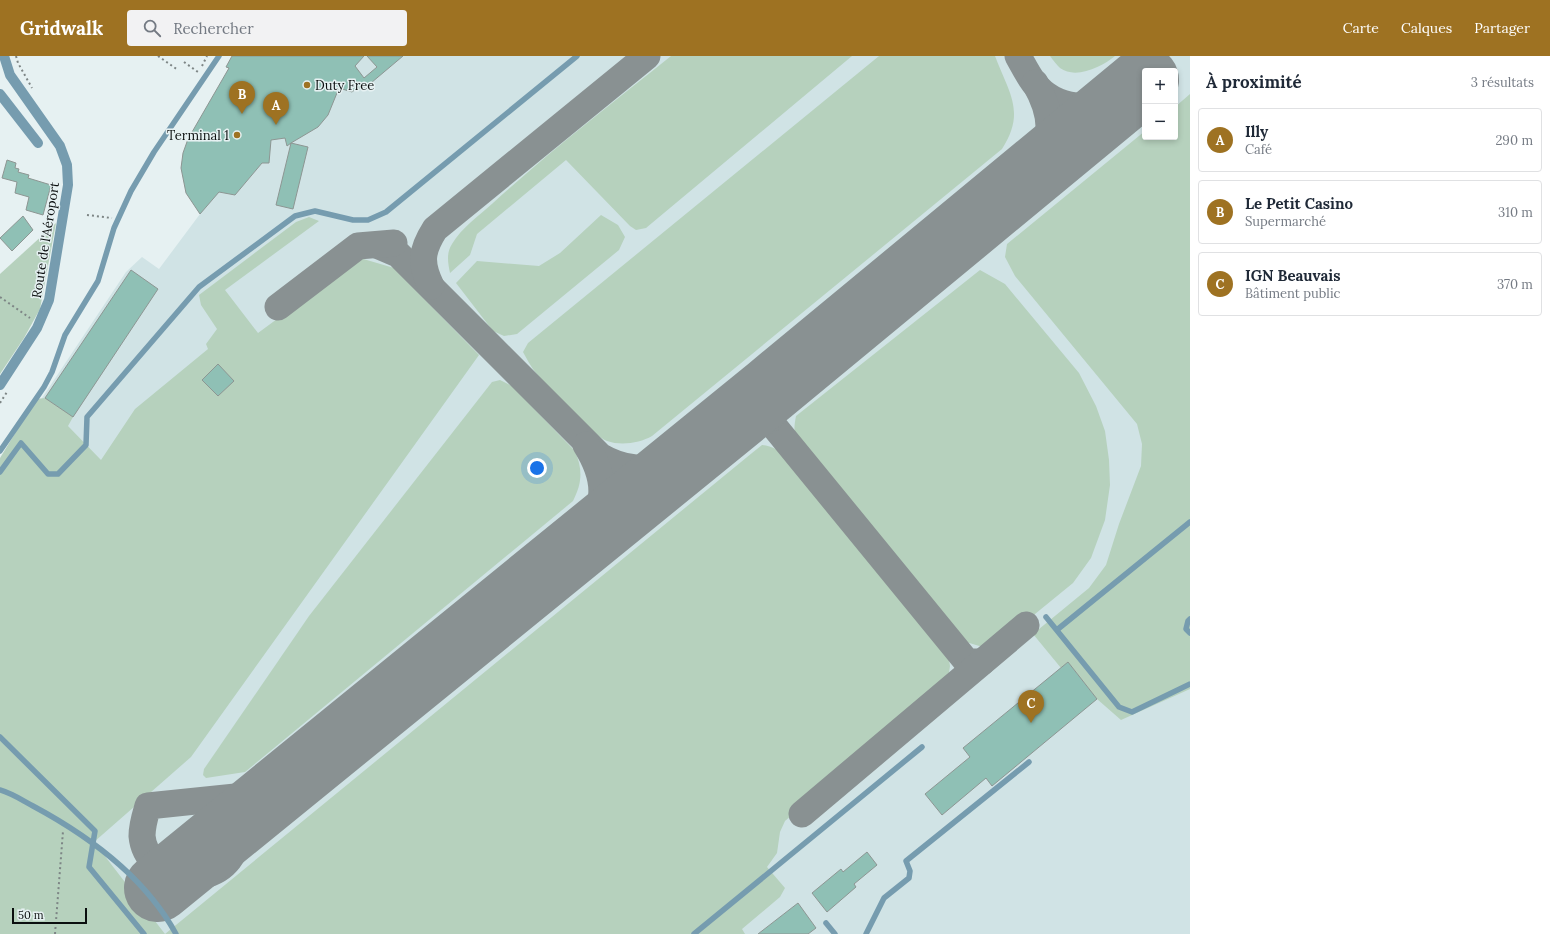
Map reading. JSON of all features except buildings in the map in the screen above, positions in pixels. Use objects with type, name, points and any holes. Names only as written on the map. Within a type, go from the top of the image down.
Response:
[{"type":"street","name":"Route de l'Aéroport","points":[[0,385],[38,328],[48,306],[53,284],[68,179],[66,158],[60,146],[10,75],[4,56]]},
{"type":"street","points":[[0,94],[38,142]]},
{"type":"lane","points":[[210,69],[214,56]]},
{"type":"lane","points":[[0,451],[44,387],[52,372],[65,335],[98,281],[110,237],[118,219],[154,152],[218,56]]},
{"type":"lane","points":[[0,472],[21,443],[48,474],[58,474],[86,445],[87,417],[199,287],[295,216],[315,211],[353,220],[368,220],[386,212],[576,56]]},
{"type":"lane","points":[[1058,630],[1190,522]]},
{"type":"lane","points":[[1046,617],[1120,707],[1125,710],[1132,712],[1190,684]]},
{"type":"lane","points":[[1190,619],[1186,629],[1190,634]]},
{"type":"lane","points":[[0,737],[96,831],[89,867],[144,934]]},
{"type":"lane","points":[[694,934],[922,747]]},
{"type":"lane","points":[[866,934],[884,898],[908,878],[910,870],[906,861],[1029,762]]},
{"type":"lane","points":[[0,790],[64,822],[94,842],[148,893],[176,934]]},
{"type":"lane","points":[[826,923],[835,934]]},
{"type":"path","points":[[158,56],[178,70]]},
{"type":"path","points":[[184,62],[198,72]]},
{"type":"path","points":[[87,215],[118,219]]},
{"type":"path","points":[[0,297],[30,318],[32,314]]},
{"type":"path","points":[[55,934],[64,822]]},
{"type":"shaded area","points":[[233,56],[1190,56],[1190,934],[0,934],[0,461],[126,272],[142,257],[159,269],[200,214],[186,193],[181,168],[183,153],[188,139],[229,69],[226,67]]},
{"type":"green space","points":[[671,56],[852,56],[646,228],[636,230],[630,226],[566,160],[477,234],[470,255],[450,273],[448,254],[450,247],[466,227],[559,146]]},
{"type":"green space","points":[[879,56],[995,56],[1010,92],[1014,113],[1013,124],[1009,136],[1002,149],[652,436],[636,442],[624,443],[612,443],[600,437],[570,410],[534,371],[523,352],[528,343]]},
{"type":"green space","points":[[1050,56],[1115,56],[1097,67],[1074,73],[1060,68]]},
{"type":"green space","points":[[1190,94],[1190,689],[1121,720],[1097,699],[1068,662],[1061,668],[1033,634],[1089,588],[1106,565],[1119,524],[1141,466],[1142,444],[1137,424],[1015,276],[1005,257],[1007,244],[1142,133],[1142,140],[1178,140],[1178,104]]},
{"type":"green space","points":[[601,215],[618,225],[625,237],[619,250],[517,334],[504,336],[493,331],[456,283],[477,261],[539,266],[560,253]]},
{"type":"green space","points":[[309,217],[319,221],[225,290],[258,333],[360,258],[394,268],[479,355],[191,757],[94,842],[165,934],[0,934],[0,458],[36,399],[45,398],[73,417],[68,426],[101,460],[135,409],[208,349],[206,344],[217,329],[201,305],[199,295],[296,222]]},
{"type":"green space","points":[[56,223],[40,309],[24,338],[0,374],[0,274]]},
{"type":"green space","points":[[980,270],[1005,284],[1079,373],[1096,406],[1105,431],[1109,460],[1110,485],[1105,520],[1091,558],[1073,583],[1035,614],[1022,620],[986,648],[966,642],[949,627],[806,455],[797,441],[794,428],[796,416]]},
{"type":"green space","points":[[500,380],[512,386],[575,451],[580,470],[580,482],[573,501],[245,772],[206,778],[203,775],[204,769],[309,616],[492,382]]},
{"type":"green space","points":[[762,445],[770,446],[776,449],[788,458],[933,633],[948,655],[950,666],[948,679],[905,719],[785,821],[780,832],[777,853],[767,867],[785,888],[780,897],[742,929],[745,934],[165,934]]},
{"type":"taxiway","points":[[431,286],[425,270],[424,257],[427,244],[435,229],[647,56]]},
{"type":"taxiway","points":[[1018,56],[1034,83],[1053,99],[1076,106],[1087,106],[1100,105],[1123,98]]},
{"type":"taxiway","points":[[1030,175],[1044,152],[1049,130],[1049,119],[1046,108],[1035,83]]},
{"type":"taxiway","points":[[278,307],[358,246],[394,243]]},
{"type":"taxiway","points":[[377,245],[398,254],[600,456],[619,465],[628,467],[656,468],[677,466]]},
{"type":"taxiway","points":[[770,390],[766,407],[769,420],[967,662],[982,662]]},
{"type":"taxiway","points":[[741,413],[756,414],[769,420]]},
{"type":"taxiway","points":[[583,542],[596,517],[602,494],[599,471],[586,445]]},
{"type":"taxiway","points":[[802,814],[1026,625]]},
{"type":"taxiway","points":[[238,823],[236,846],[233,853],[224,865],[211,873],[196,876],[182,876],[167,871],[155,863],[146,851],[142,836],[143,824],[148,806],[273,793]]},
{"type":"runway","points":[[158,888],[770,390],[1142,82]]},
{"type":"place","name":"Duty Free","points":[[307,85]]},
{"type":"place","name":"Le Petit Casino","points":[[242,114]]},
{"type":"place","name":"Illy","points":[[276,125]]},
{"type":"place","name":"Terminal 1","points":[[237,135]]},
{"type":"place","name":"IGN Beauvais","points":[[1031,723]]}]
